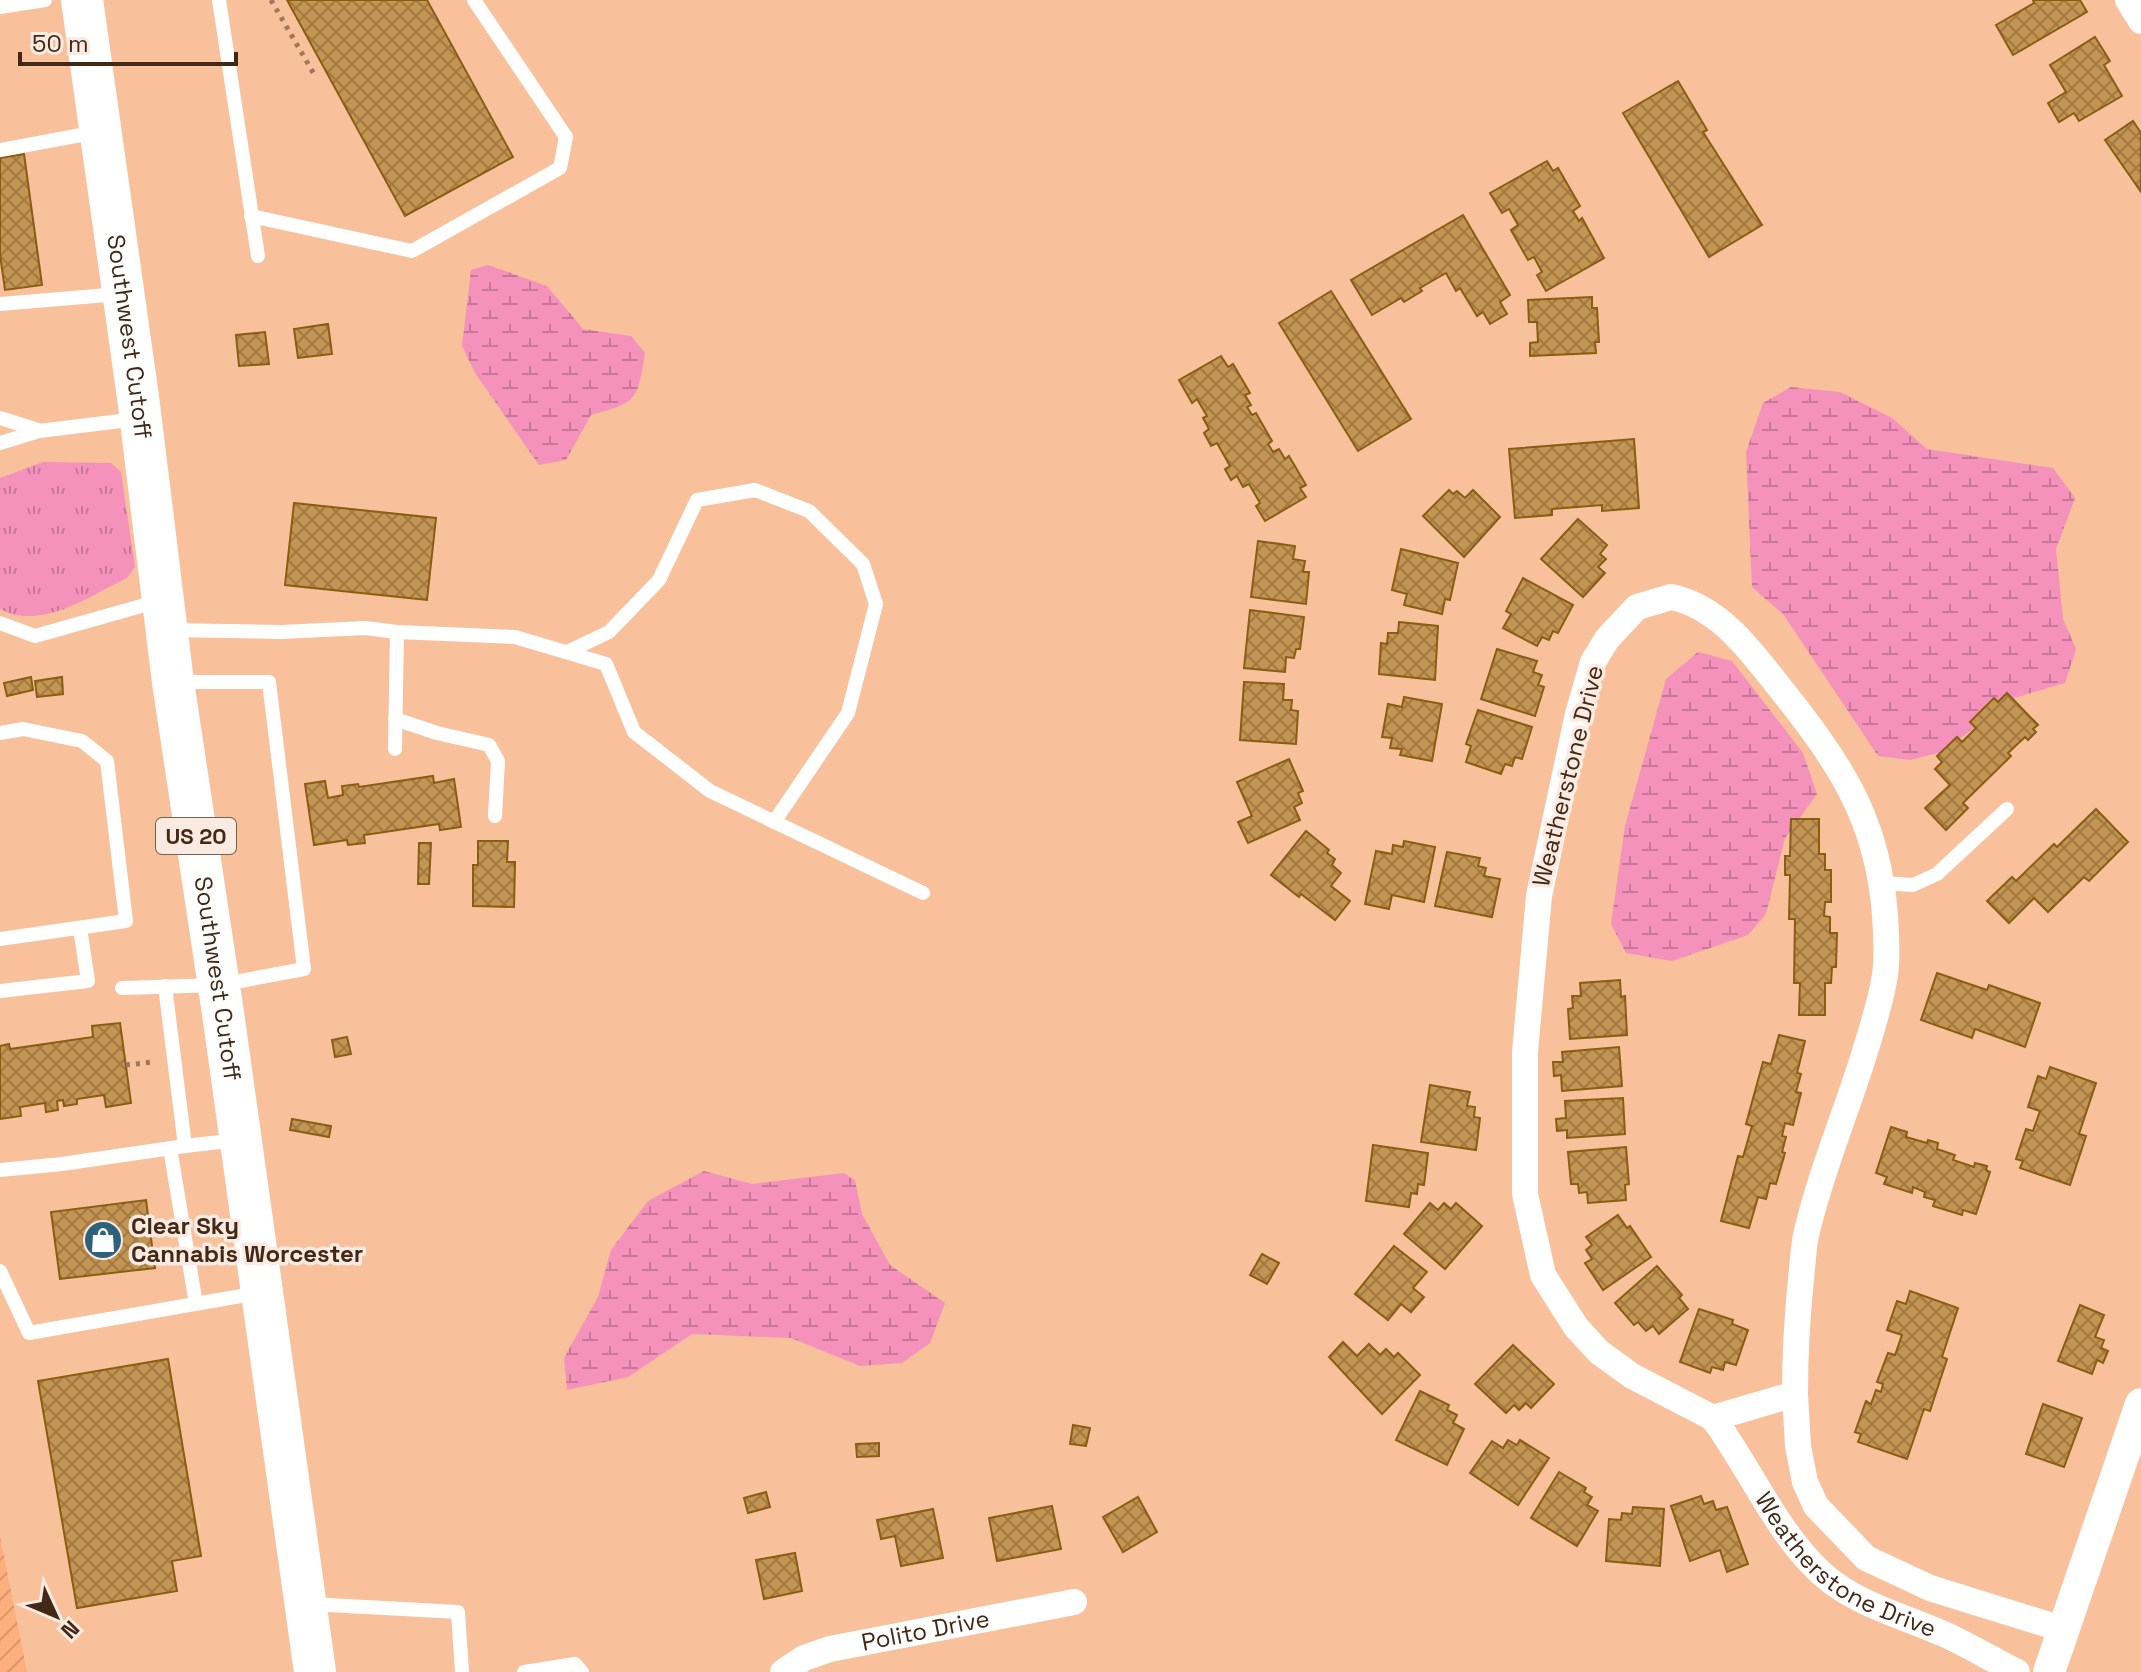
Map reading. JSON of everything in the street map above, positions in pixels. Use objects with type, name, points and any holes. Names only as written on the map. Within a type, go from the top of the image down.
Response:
[{"type":"main road","name":"Southwest Cutoff","points":[[82,0],[124,293],[173,682],[219,985],[315,1672]]},
{"type":"street","points":[[2128,0],[2141,21]]},
{"type":"street","name":"Weatherstone Drive","points":[[2017,1672],[1946,1635],[1885,1612],[1848,1593],[1822,1574],[1772,1511],[1713,1418],[1632,1376],[1599,1352],[1576,1327],[1543,1275],[1525,1194],[1525,1052],[1539,896],[1578,714],[1593,662],[1607,639],[1637,607],[1671,597],[1684,599],[1712,613],[1730,630],[1810,726],[1840,769],[1864,815],[1883,883],[1887,945],[1885,977],[1864,1056],[1806,1233],[1795,1337],[1798,1446],[1805,1482],[1816,1506],[1866,1558],[1930,1588],[2065,1630]]},
{"type":"street","points":[[1713,1418],[1795,1394]]},
{"type":"street","points":[[2049,1672],[2141,1404]]},
{"type":"street","name":"Polito Drive","points":[[783,1672],[804,1658],[830,1649],[1074,1602]]},
{"type":"lane","points":[[0,7],[45,0]]},
{"type":"lane","points":[[219,0],[258,256]]},
{"type":"lane","points":[[251,216],[412,251],[560,168],[566,137],[474,0]]},
{"type":"lane","points":[[0,150],[102,131]]},
{"type":"lane","points":[[0,304],[124,293]]},
{"type":"lane","points":[[0,418],[39,431]]},
{"type":"lane","points":[[0,443],[39,431],[140,418]]},
{"type":"lane","points":[[567,652],[609,632],[659,580],[697,500],[755,490],[809,511],[863,564],[876,604],[848,713],[774,822]]},
{"type":"lane","points":[[0,623],[35,636],[73,627],[165,614],[281,632],[365,628],[515,637],[567,652],[606,664],[634,732],[710,791],[923,893]]},
{"type":"lane","points":[[395,749],[397,632]]},
{"type":"lane","points":[[122,988],[219,985],[304,969],[269,682],[173,682]]},
{"type":"lane","points":[[395,719],[489,745],[498,761],[495,816]]},
{"type":"lane","points":[[0,733],[23,729],[82,741],[107,761],[126,921],[0,939]]},
{"type":"lane","points":[[1883,883],[1913,885],[1937,874],[2007,809]]},
{"type":"lane","points":[[0,991],[88,981],[80,928]]},
{"type":"lane","points":[[165,986],[185,1146]]},
{"type":"lane","points":[[0,1170],[240,1139]]},
{"type":"lane","points":[[170,1148],[196,1304]]},
{"type":"lane","points":[[0,1271],[29,1333],[262,1292]]},
{"type":"lane","points":[[305,1604],[458,1612],[462,1672]]},
{"type":"lane","points":[[524,1672],[575,1664],[582,1672]]},
{"type":"path","points":[[271,0],[314,74]]},
{"type":"path","points":[[126,1065],[174,1059]]},
{"type":"shaded area","points":[[0,1536],[27,1672],[0,1672]]},
{"type":"green space","points":[[488,265],[547,286],[583,329],[631,336],[645,353],[640,381],[633,397],[618,407],[591,415],[566,460],[539,465],[475,373],[462,346],[471,270]]},
{"type":"green space","points":[[1791,387],[1840,392],[1892,418],[1927,449],[2053,468],[2075,498],[2056,549],[2063,619],[2076,649],[2065,683],[2014,698],[1942,752],[1910,760],[1878,756],[1783,614],[1752,587],[1746,452],[1763,403]]},
{"type":"green space","points":[[43,462],[111,463],[121,472],[135,567],[127,578],[81,602],[49,614],[16,615],[0,609],[0,478]]},
{"type":"green space","points":[[1698,652],[1732,661],[1803,753],[1817,794],[1785,838],[1766,914],[1748,935],[1672,961],[1626,953],[1611,924],[1625,826],[1666,679]]},
{"type":"green space","points":[[704,1171],[752,1184],[844,1173],[855,1180],[862,1214],[890,1265],[945,1303],[930,1343],[902,1363],[860,1366],[791,1338],[692,1334],[628,1377],[567,1390],[564,1358],[598,1297],[611,1250],[648,1201]]},
{"type":"building","points":[[287,0],[427,0],[513,157],[405,216]]},
{"type":"building","points":[[2033,0],[2080,0],[2087,12],[2013,55],[1996,25],[2034,3]]},
{"type":"building","points":[[2095,37],[2110,61],[2104,65],[2122,96],[2079,121],[2074,113],[2059,122],[2048,103],[2066,92],[2050,65]]},
{"type":"building","points":[[1678,81],[1707,130],[1703,132],[1762,225],[1709,257],[1623,113]]},
{"type":"building","points":[[2133,121],[2141,133],[2141,192],[2105,140]]},
{"type":"building","points":[[24,154],[42,285],[5,290],[0,255],[0,158]]},
{"type":"building","points":[[1547,161],[1553,171],[1558,168],[1580,206],[1573,211],[1579,221],[1582,218],[1604,258],[1546,291],[1537,275],[1542,272],[1534,257],[1528,260],[1511,230],[1518,225],[1509,209],[1502,213],[1490,193]]},
{"type":"building","points":[[1463,215],[1510,295],[1500,302],[1507,314],[1490,324],[1483,312],[1477,316],[1460,288],[1456,291],[1446,273],[1420,288],[1422,291],[1404,302],[1401,298],[1372,315],[1351,280]]},
{"type":"building","points":[[1331,291],[1411,419],[1358,451],[1279,323]]},
{"type":"building","points":[[1592,297],[1592,308],[1597,308],[1599,342],[1595,342],[1596,353],[1530,356],[1530,343],[1538,342],[1537,322],[1529,322],[1528,300]]},
{"type":"building","points":[[328,324],[332,354],[298,358],[294,329]]},
{"type":"building","points":[[265,332],[269,364],[239,366],[236,335]]},
{"type":"building","points":[[1221,356],[1228,367],[1233,364],[1250,393],[1245,395],[1251,405],[1247,407],[1252,415],[1256,413],[1272,441],[1268,444],[1273,452],[1279,449],[1285,459],[1289,456],[1306,485],[1300,488],[1306,497],[1265,521],[1256,506],[1260,503],[1249,484],[1243,487],[1237,476],[1231,480],[1225,469],[1230,466],[1217,443],[1211,446],[1204,433],[1209,429],[1203,418],[1207,416],[1197,399],[1192,403],[1179,380]]},
{"type":"building","points":[[1634,439],[1639,508],[1602,511],[1602,505],[1552,509],[1552,515],[1515,518],[1509,449]]},
{"type":"building","points":[[1449,490],[1453,494],[1457,491],[1465,498],[1473,490],[1500,517],[1464,557],[1423,516]]},
{"type":"building","points":[[294,503],[436,518],[427,600],[285,585]]},
{"type":"building","points":[[1578,519],[1607,545],[1600,554],[1606,559],[1598,567],[1605,573],[1583,597],[1541,559]]},
{"type":"building","points":[[1258,541],[1295,546],[1293,559],[1305,561],[1303,572],[1309,572],[1306,604],[1251,597]]},
{"type":"building","points":[[1401,549],[1458,563],[1450,600],[1445,599],[1442,614],[1404,605],[1407,594],[1392,590]]},
{"type":"building","points":[[1523,578],[1573,605],[1558,633],[1553,631],[1549,640],[1542,637],[1537,646],[1503,628],[1511,614],[1506,611]]},
{"type":"building","points":[[1250,610],[1304,617],[1300,649],[1296,649],[1294,658],[1286,657],[1285,672],[1244,668]]},
{"type":"building","points":[[1399,622],[1438,626],[1435,680],[1379,674],[1381,643],[1387,644],[1388,633],[1398,633]]},
{"type":"building","points":[[1497,649],[1537,661],[1533,672],[1542,675],[1538,685],[1544,687],[1535,716],[1481,699]]},
{"type":"building","points":[[31,677],[33,690],[7,696],[4,683]]},
{"type":"building","points":[[62,677],[63,694],[37,697],[35,681]]},
{"type":"building","points":[[1244,682],[1284,684],[1283,700],[1292,700],[1291,710],[1298,711],[1296,744],[1240,740]]},
{"type":"building","points":[[2007,693],[2038,725],[2033,729],[2036,732],[2028,740],[2025,737],[2008,753],[2011,756],[1963,803],[1968,808],[1946,830],[1925,808],[1950,785],[1935,769],[1942,762],[1937,756],[1957,737],[1962,742],[1976,728],[1970,722],[1994,698],[1998,702]]},
{"type":"building","points":[[1404,697],[1442,704],[1432,761],[1400,755],[1402,749],[1390,748],[1392,738],[1382,737],[1388,704],[1402,707]]},
{"type":"building","points":[[1478,710],[1532,727],[1522,759],[1515,757],[1512,766],[1505,764],[1501,774],[1466,762],[1471,746],[1466,744]]},
{"type":"building","points":[[1289,759],[1303,791],[1298,793],[1302,803],[1294,807],[1300,820],[1248,843],[1238,822],[1252,816],[1237,782]]},
{"type":"building","points":[[433,776],[434,783],[454,779],[461,827],[440,830],[439,824],[364,835],[365,843],[348,845],[347,840],[314,845],[305,784],[325,781],[328,798],[343,795],[342,786],[358,784],[359,787]]},
{"type":"building","points":[[2096,809],[2128,842],[2089,881],[2084,877],[2048,912],[2034,898],[2009,923],[1987,901],[2012,877],[2016,881],[2054,844],[2057,847]]},
{"type":"building","points":[[1791,819],[1819,819],[1819,854],[1825,854],[1825,870],[1831,870],[1831,902],[1825,902],[1824,916],[1830,917],[1830,933],[1837,933],[1836,967],[1832,967],[1831,983],[1825,983],[1825,1015],[1799,1015],[1800,983],[1794,983],[1795,919],[1789,919],[1790,875],[1785,875],[1785,856],[1790,856]]},
{"type":"building","points":[[1306,831],[1329,850],[1327,853],[1335,859],[1332,865],[1341,873],[1331,886],[1350,901],[1335,920],[1271,875]]},
{"type":"building","points":[[478,841],[508,841],[507,862],[515,862],[514,907],[473,906],[473,865],[478,865]]},
{"type":"building","points":[[1404,841],[1435,847],[1424,902],[1392,895],[1389,909],[1365,904],[1376,851],[1392,854],[1393,845],[1403,847]]},
{"type":"building","points":[[419,843],[431,843],[429,884],[418,884]]},
{"type":"building","points":[[1447,852],[1480,858],[1478,866],[1486,868],[1484,876],[1500,879],[1492,917],[1435,906]]},
{"type":"building","points":[[1937,973],[1987,990],[1989,985],[2040,1003],[2025,1047],[1975,1029],[1972,1038],[1921,1020]]},
{"type":"building","points":[[1620,980],[1621,997],[1625,996],[1627,1035],[1570,1039],[1568,1009],[1573,1008],[1572,996],[1581,996],[1580,983]]},
{"type":"building","points":[[120,1023],[131,1103],[106,1107],[104,1095],[77,1099],[77,1104],[64,1106],[63,1100],[57,1101],[58,1110],[46,1112],[45,1103],[20,1107],[21,1116],[0,1119],[0,1046],[9,1044],[10,1049],[93,1037],[92,1026]]},
{"type":"building","points":[[1779,1035],[1805,1041],[1797,1073],[1801,1074],[1796,1092],[1801,1093],[1793,1125],[1785,1123],[1782,1136],[1786,1137],[1782,1152],[1785,1153],[1776,1184],[1770,1183],[1766,1199],[1758,1197],[1749,1228],[1721,1221],[1738,1156],[1743,1157],[1752,1126],[1746,1124],[1763,1062],[1771,1064]]},
{"type":"building","points":[[347,1037],[351,1054],[335,1057],[332,1040]]},
{"type":"building","points":[[1619,1047],[1622,1086],[1562,1091],[1561,1075],[1554,1076],[1553,1062],[1563,1062],[1562,1052]]},
{"type":"building","points":[[2050,1067],[2096,1083],[2079,1134],[2086,1136],[2070,1185],[2020,1168],[2023,1161],[2016,1159],[2026,1129],[2033,1131],[2040,1111],[2028,1107],[2038,1076],[2046,1079]]},
{"type":"building","points":[[1430,1085],[1470,1092],[1467,1106],[1475,1107],[1474,1117],[1480,1118],[1476,1150],[1421,1142]]},
{"type":"building","points":[[1623,1098],[1625,1134],[1567,1138],[1567,1130],[1557,1131],[1556,1119],[1566,1118],[1565,1101]]},
{"type":"building","points":[[292,1119],[331,1126],[329,1137],[290,1130]]},
{"type":"building","points":[[1891,1127],[1907,1132],[1906,1137],[1938,1143],[1937,1149],[1955,1155],[1953,1160],[1974,1167],[1975,1163],[1987,1166],[1986,1170],[1990,1172],[1976,1214],[1963,1210],[1962,1215],[1933,1206],[1935,1200],[1924,1197],[1925,1192],[1913,1187],[1912,1193],[1884,1184],[1887,1177],[1876,1173]]},
{"type":"building","points":[[1373,1145],[1428,1153],[1424,1185],[1418,1184],[1417,1194],[1411,1193],[1409,1207],[1366,1201]]},
{"type":"building","points":[[1626,1147],[1629,1184],[1625,1185],[1626,1200],[1588,1203],[1587,1192],[1579,1193],[1578,1184],[1571,1184],[1568,1152]]},
{"type":"building","name":"Clear Sky Cannabis Worcester","points":[[146,1200],[155,1268],[60,1279],[51,1212]]},
{"type":"building","points":[[1430,1203],[1438,1210],[1444,1203],[1451,1209],[1456,1203],[1482,1226],[1445,1269],[1404,1234]]},
{"type":"building","points":[[1618,1215],[1627,1228],[1630,1226],[1651,1257],[1603,1290],[1585,1263],[1592,1259],[1586,1250],[1592,1245],[1586,1237]]},
{"type":"building","points":[[1394,1246],[1427,1272],[1413,1288],[1424,1297],[1411,1312],[1401,1304],[1388,1320],[1355,1294]]},
{"type":"building","points":[[1262,1254],[1279,1263],[1267,1284],[1250,1275]]},
{"type":"building","points":[[1657,1266],[1682,1295],[1679,1298],[1688,1309],[1659,1334],[1653,1326],[1646,1331],[1638,1322],[1634,1325],[1615,1303]]},
{"type":"building","points":[[1910,1291],[1958,1308],[1942,1357],[1947,1359],[1930,1411],[1924,1409],[1907,1459],[1858,1442],[1861,1434],[1855,1432],[1866,1401],[1871,1404],[1876,1390],[1881,1392],[1883,1384],[1877,1382],[1888,1353],[1895,1355],[1902,1335],[1887,1330],[1897,1301],[1906,1304]]},
{"type":"building","points":[[2080,1305],[2104,1315],[2095,1337],[2104,1340],[2101,1348],[2108,1351],[2103,1363],[2097,1360],[2092,1374],[2058,1361]]},
{"type":"building","points":[[1699,1309],[1733,1320],[1732,1324],[1748,1330],[1736,1365],[1725,1362],[1723,1370],[1712,1367],[1710,1373],[1680,1362]]},
{"type":"building","points":[[1343,1342],[1357,1356],[1369,1344],[1380,1355],[1386,1349],[1394,1357],[1398,1353],[1420,1375],[1382,1414],[1329,1357]]},
{"type":"building","points":[[1513,1345],[1554,1384],[1531,1408],[1526,1403],[1519,1410],[1514,1405],[1506,1413],[1475,1384]]},
{"type":"building","points":[[168,1359],[201,1556],[172,1561],[177,1591],[77,1608],[38,1381]]},
{"type":"building","points":[[1420,1391],[1449,1405],[1447,1410],[1457,1415],[1453,1423],[1464,1429],[1447,1465],[1396,1440]]},
{"type":"building","points":[[2043,1404],[2082,1418],[2064,1467],[2026,1454]]},
{"type":"building","points":[[1073,1425],[1090,1428],[1086,1446],[1070,1444]]},
{"type":"building","points":[[1508,1440],[1517,1445],[1520,1440],[1549,1458],[1518,1505],[1470,1473],[1492,1441],[1503,1448]]},
{"type":"building","points":[[879,1443],[879,1456],[857,1457],[856,1444]]},
{"type":"building","points":[[1559,1472],[1586,1488],[1584,1492],[1592,1497],[1587,1505],[1598,1511],[1577,1546],[1531,1518]]},
{"type":"building","points":[[766,1492],[770,1507],[748,1513],[744,1498]]},
{"type":"building","points":[[1701,1496],[1704,1504],[1713,1501],[1716,1510],[1727,1507],[1748,1564],[1727,1572],[1720,1550],[1690,1561],[1671,1506]]},
{"type":"building","points":[[1138,1497],[1157,1532],[1123,1552],[1103,1517]]},
{"type":"building","points":[[1052,1506],[1061,1549],[997,1561],[989,1518]]},
{"type":"building","points":[[1633,1507],[1664,1509],[1660,1566],[1606,1561],[1609,1519],[1621,1520],[1622,1513],[1632,1514]]},
{"type":"building","points":[[933,1509],[943,1558],[901,1566],[895,1536],[881,1539],[877,1520]]},
{"type":"building","points":[[795,1553],[802,1591],[764,1599],[756,1560]]},
{"type":"place","name":"Clear Sky Cannabis Worcester","points":[[103,1240]]}]
